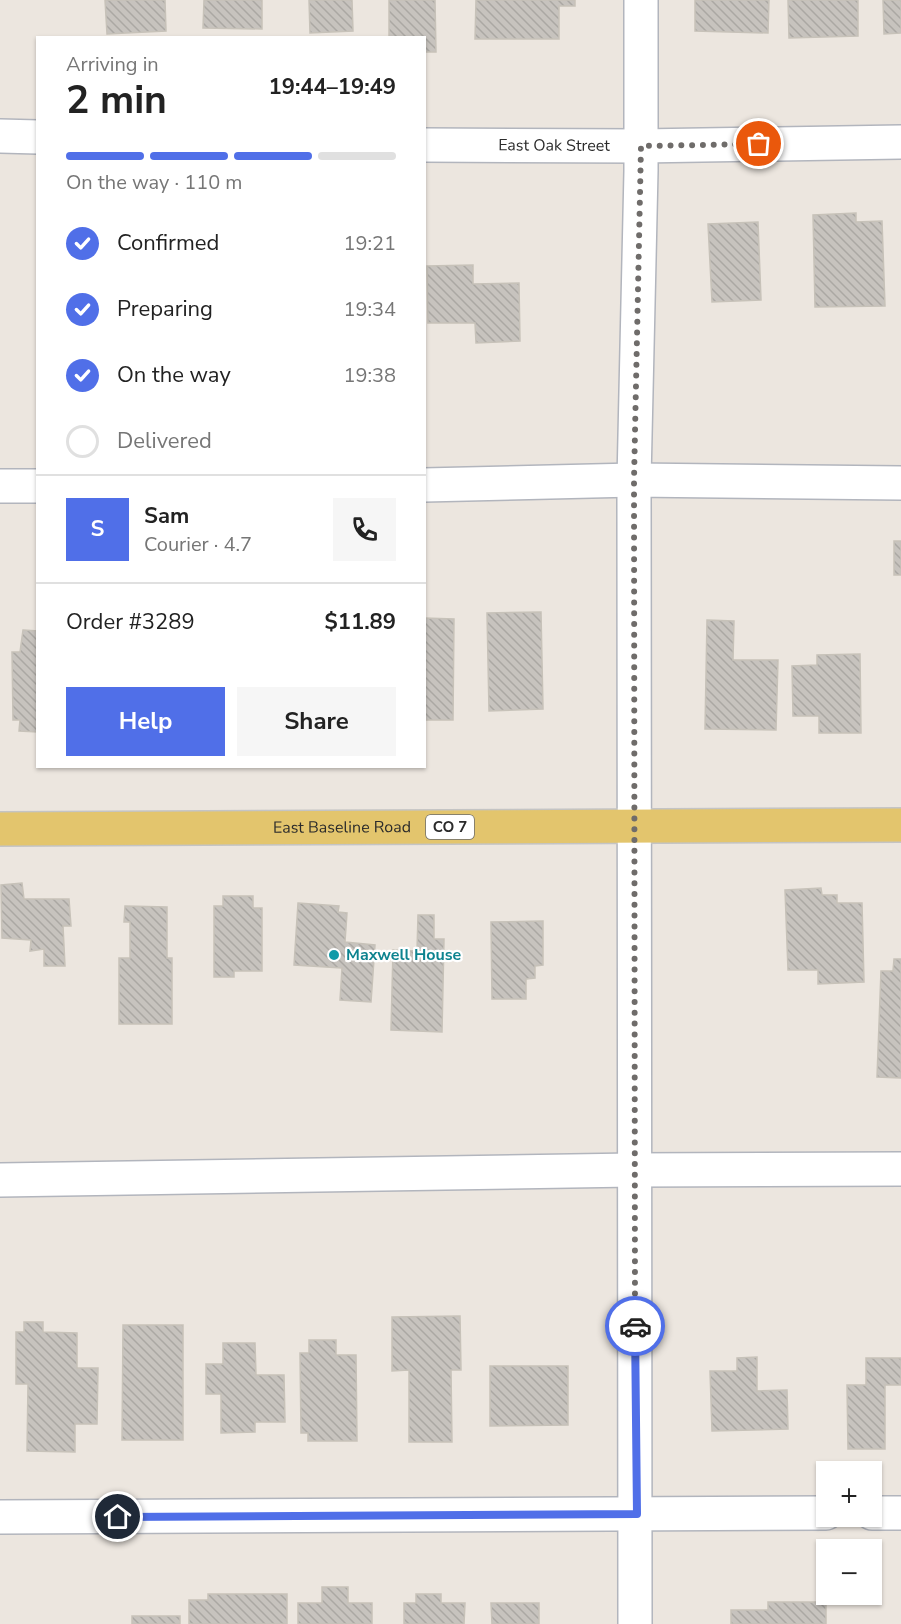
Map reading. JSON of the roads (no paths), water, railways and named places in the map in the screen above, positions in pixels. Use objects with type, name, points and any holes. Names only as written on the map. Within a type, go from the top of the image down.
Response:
[{"type":"main road","name":"East Baseline Road","points":[[0,829],[901,825]]},
{"type":"street","points":[[635,1624],[637,1514],[633,1170],[636,826],[634,480],[642,0]]},
{"type":"street","points":[[0,136],[36,136]]},
{"type":"street","name":"East Oak Street","points":[[426,145],[641,146],[901,142]]},
{"type":"street","points":[[426,485],[634,480],[901,483]]},
{"type":"street","points":[[0,486],[36,486]]},
{"type":"street","points":[[0,1180],[633,1170],[901,1169]]},
{"type":"street","points":[[0,1518],[816,1513]]},
{"type":"street","points":[[882,1513],[901,1513]]},
{"type":"place","name":"Maxwell House","points":[[334,955]]}]
